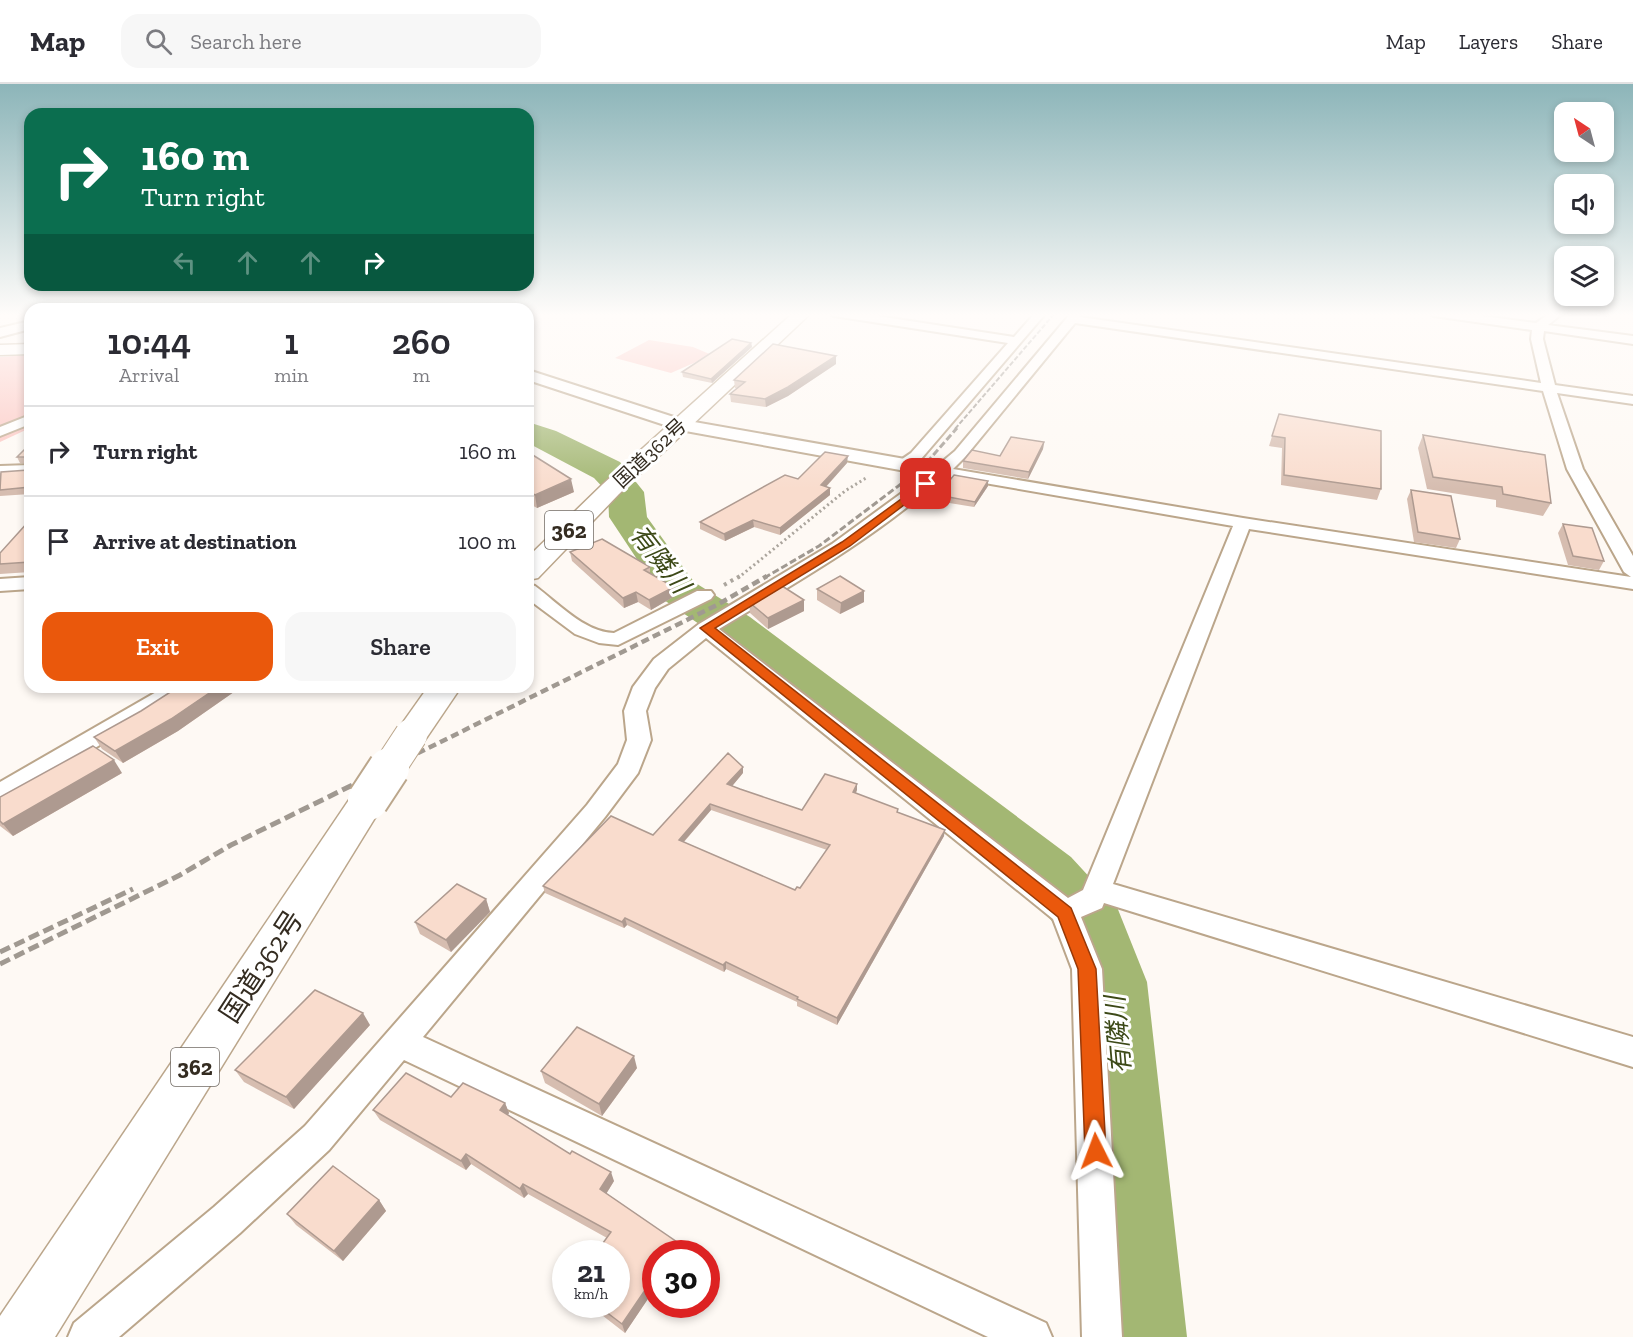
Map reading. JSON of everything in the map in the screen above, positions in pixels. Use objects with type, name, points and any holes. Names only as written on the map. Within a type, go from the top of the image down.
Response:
[{"type":"highway","name":"国道362号","points":[[534,566],[739,371]]},
{"type":"highway","name":"国道362号","points":[[21,1337],[368,800],[441,693]]},
{"type":"street","points":[[906,465],[991,371]]},
{"type":"street","points":[[88,1337],[227,1220],[317,1138],[596,811],[628,767],[639,740],[635,711],[644,687],[661,664],[706,628],[846,544],[942,471],[960,454],[1029,371]]},
{"type":"street","points":[[1440,371],[1633,400]]},
{"type":"street","points":[[1545,371],[1575,469],[1633,572]]},
{"type":"street","points":[[534,377],[680,425],[1244,523],[1633,583]]},
{"type":"street","points":[[0,432],[24,422]]},
{"type":"street","points":[[0,471],[24,470]]},
{"type":"street","points":[[1102,1337],[1085,901],[1244,523]]},
{"type":"street","points":[[0,585],[24,583]]},
{"type":"street","points":[[534,594],[591,636],[606,640],[618,639],[704,595]]},
{"type":"street","points":[[706,628],[1085,901],[1633,1052]]},
{"type":"street","points":[[0,794],[171,693]]},
{"type":"street","points":[[399,1042],[1032,1337]]},
{"type":"path","points":[[704,595],[739,577],[845,491],[906,465]]},
{"type":"shaded area","points":[[0,371],[24,371],[24,431],[0,442]]},
{"type":"building","points":[[683,371],[719,371],[711,379]]},
{"type":"building","points":[[743,371],[812,371],[765,399],[730,394],[745,382],[734,380]]},
{"type":"building","points":[[1279,414],[1381,431],[1381,489],[1284,475],[1285,438],[1272,436]]},
{"type":"building","points":[[1423,435],[1545,455],[1551,503],[1503,494],[1502,487],[1433,477]]},
{"type":"building","points":[[1011,437],[1044,442],[1029,472],[963,461],[972,450],[1000,456]]},
{"type":"building","points":[[24,450],[24,457],[17,457]]},
{"type":"building","points":[[825,452],[848,456],[821,485],[830,488],[780,528],[753,520],[724,534],[700,522],[785,475],[798,479]]},
{"type":"building","points":[[534,456],[571,479],[535,495]]},
{"type":"building","points":[[24,470],[24,488],[0,490],[1,472]]},
{"type":"building","points":[[954,475],[988,481],[975,502],[938,495]]},
{"type":"building","points":[[1411,490],[1451,496],[1460,539],[1418,532]]},
{"type":"building","points":[[1563,524],[1592,528],[1604,561],[1573,556]]},
{"type":"building","points":[[24,527],[24,562],[0,564],[0,553]]},
{"type":"building","points":[[602,539],[650,567],[644,570],[674,587],[649,600],[636,592],[623,598],[570,552]]},
{"type":"building","points":[[840,576],[864,591],[841,603],[817,589]]},
{"type":"building","points":[[779,584],[804,600],[768,618],[749,602]]},
{"type":"building","points":[[169,693],[209,693],[171,719],[115,751],[94,737]]},
{"type":"building","points":[[93,746],[114,760],[3,824],[0,821],[0,797]]},
{"type":"building","points":[[728,753],[743,767],[727,784],[740,789],[802,810],[825,774],[857,784],[853,792],[945,830],[837,1018],[726,962],[723,965],[625,918],[622,922],[543,886],[611,816],[653,835]],"holes":[[[710,804],[830,845],[800,888],[797,887],[795,890],[679,840]]]},
{"type":"building","points":[[457,884],[486,899],[446,940],[415,922]]},
{"type":"building","points":[[315,990],[363,1013],[286,1097],[235,1070]]},
{"type":"building","points":[[577,1027],[634,1056],[599,1104],[541,1071]]},
{"type":"building","points":[[406,1073],[451,1097],[463,1083],[505,1103],[500,1110],[570,1154],[572,1151],[611,1172],[600,1189],[674,1240],[642,1240],[642,1295],[630,1312],[630,1240],[605,1240],[611,1232],[523,1184],[520,1189],[466,1154],[461,1161],[373,1110]]},
{"type":"building","points":[[333,1166],[379,1200],[334,1251],[287,1214]]},
{"type":"building","points":[[614,1318],[626,1318],[622,1324]]},
{"type":"waterway","name":"有隣川","points":[[534,434],[607,470],[626,492],[628,517],[679,591],[734,627],[1049,874],[1094,926],[1113,982],[1141,1337]]},
{"type":"railway","points":[[955,429],[1005,371]]},
{"type":"railway","points":[[764,578],[819,546],[922,468],[957,428]]},
{"type":"railway","points":[[384,770],[717,605],[767,576]]},
{"type":"railway","points":[[0,964],[180,875],[231,845],[387,768]]},
{"type":"railway","points":[[0,952],[133,889]]},
{"type":"route","points":[[926,484],[846,544],[802,573],[706,628],[1065,912],[1087,969],[1096,1151]]}]
